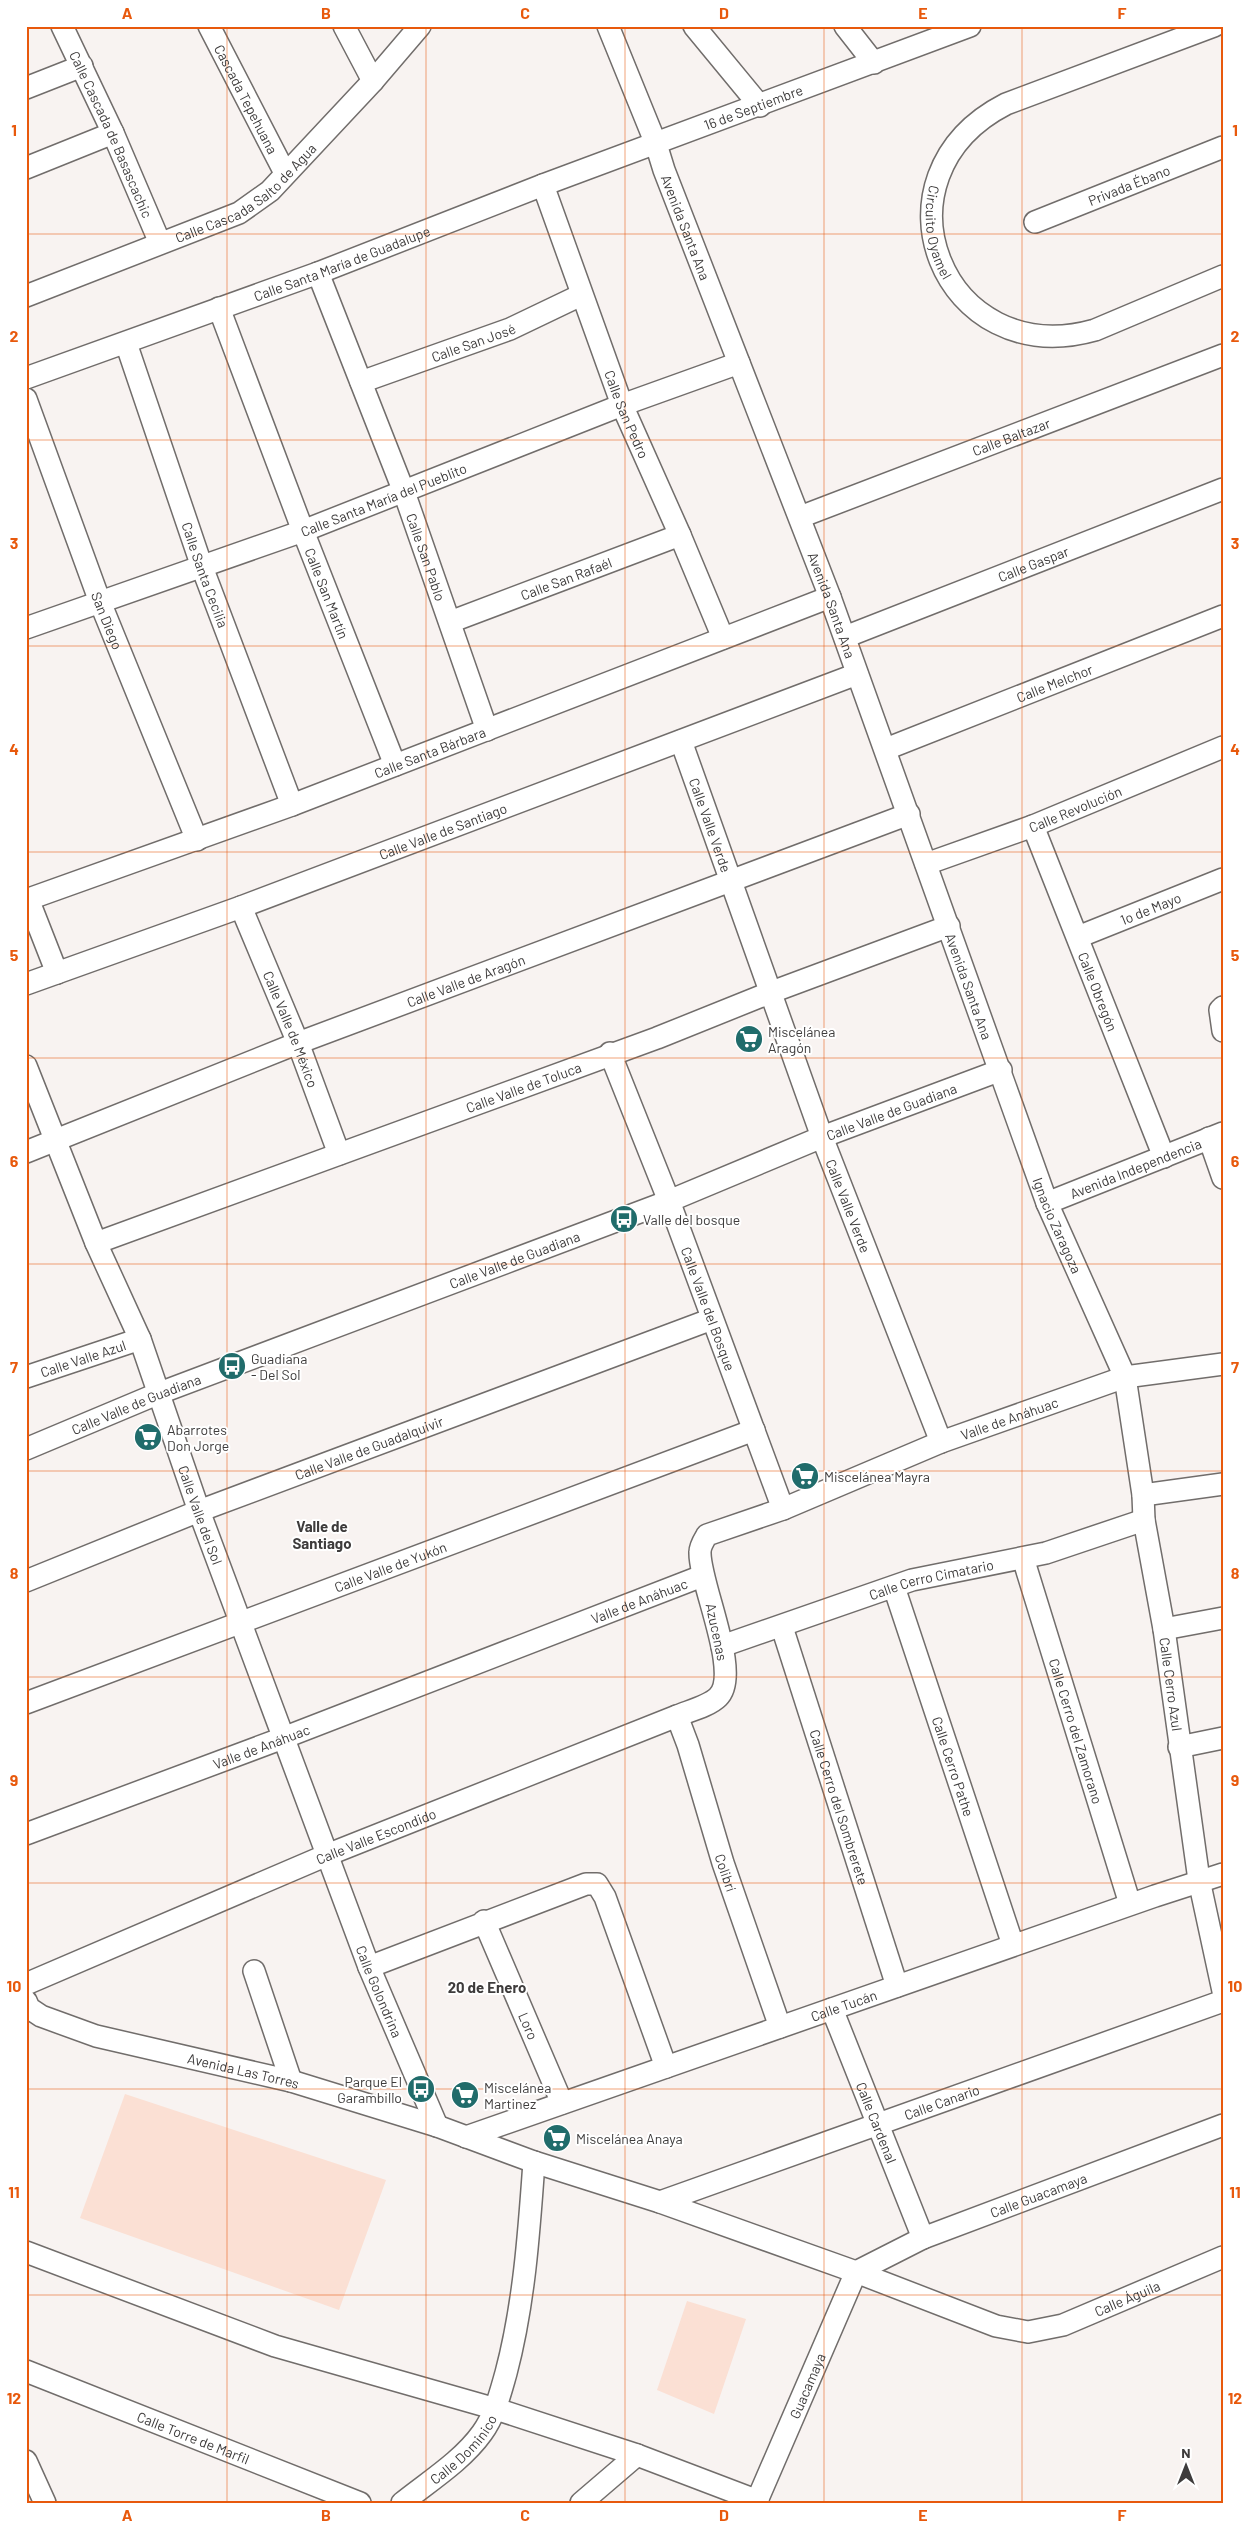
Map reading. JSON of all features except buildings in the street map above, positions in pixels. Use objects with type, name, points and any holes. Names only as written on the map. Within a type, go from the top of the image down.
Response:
[{"type":"street","name":"Calle Cascada de Basascachic","points":[[62,26],[113,133],[160,243]]},
{"type":"street","name":"Cascada Tepehuana","points":[[209,26],[286,173]]},
{"type":"street","points":[[344,26],[373,81]]},
{"type":"street","name":"Calle Cascada Salto de Agua","points":[[26,296],[239,213],[270,190],[373,81],[420,26]]},
{"type":"street","points":[[608,26],[656,144]]},
{"type":"street","points":[[694,26],[760,106]]},
{"type":"street","points":[[845,26],[874,63]]},
{"type":"street","name":"16 de Septiembre","points":[[656,144],[970,26]]},
{"type":"street","name":"Circuito Oyamel","points":[[1214,26],[1006,104],[988,113],[957,142],[946,159],[933,198],[931,219],[940,260],[949,279],[962,296],[994,322],[1033,336],[1075,336],[1095,330],[1223,276]]},
{"type":"street","points":[[26,88],[82,66]]},
{"type":"street","points":[[26,168],[113,133]]},
{"type":"street","name":"Calle Santa María de Guadalupe","points":[[26,378],[318,273],[543,185],[656,144]]},
{"type":"street","name":"Avenida Santa Ana","points":[[656,144],[664,170],[738,363],[800,516],[1001,1070]]},
{"type":"street","name":"Privada Ébano","points":[[1034,222],[1223,146]]},
{"type":"street","name":"Calle San Pedro","points":[[543,185],[581,296],[622,405],[680,535],[723,638]]},
{"type":"street","name":"Calle San Pablo","points":[[318,273],[404,492],[486,730]]},
{"type":"street","name":"Calle San José","points":[[361,382],[510,329],[581,296]]},
{"type":"street","name":"Calle San Martín","points":[[220,308],[303,531],[395,765]]},
{"type":"street","name":"Calle Santa Cecilia","points":[[126,343],[202,567],[292,805]]},
{"type":"street","name":"Calle Baltazar","points":[[800,516],[1223,355]]},
{"type":"street","name":"Calle Santa María del Pueblito","points":[[26,628],[303,531],[622,405],[738,363]]},
{"type":"street","name":"San Diego","points":[[26,399],[100,602],[197,840]]},
{"type":"street","name":"Calle Gaspar","points":[[845,638],[1223,490]]},
{"type":"street","name":"Calle San Rafaél","points":[[450,622],[680,535]]},
{"type":"street","name":"Calle Santa Bárbara","points":[[27,899],[292,805],[830,597]]},
{"type":"street","name":"Calle Melchor","points":[[886,749],[1223,616]]},
{"type":"street","name":"Calle Valle de Santiago","points":[[26,984],[241,907],[857,674]]},
{"type":"street","name":"Calle Valle Verde","points":[[681,740],[732,881],[769,993],[822,1137],[941,1442]]},
{"type":"street","name":"Calle Revolución","points":[[926,864],[1033,826],[1223,747]]},
{"type":"street","name":"Calle Valle de Aragón","points":[[26,1152],[298,1042],[909,814]]},
{"type":"street","name":"Calle Obregón","points":[[1033,826],[1164,1157]]},
{"type":"street","name":"1o de Mayo","points":[[1078,937],[1223,880]]},
{"type":"street","points":[[27,899],[57,973]]},
{"type":"street","name":"Calle Valle de México","points":[[241,907],[298,1042],[338,1154]]},
{"type":"street","name":"Calle Valle de Toluca","points":[[96,1242],[610,1053],[656,1038],[769,993],[949,926]]},
{"type":"street","points":[[1221,1008],[1223,1031]]},
{"type":"street","name":"Calle Valle del Bosque","points":[[610,1053],[669,1201],[783,1509]]},
{"type":"street","name":"Calle Valle del Sol","points":[[26,1066],[57,1139],[96,1242],[140,1339],[157,1394],[199,1511],[327,1855]]},
{"type":"street","name":"Calle Valle de Guadiana","points":[[26,1448],[157,1394],[669,1201],[822,1137],[1001,1070]]},
{"type":"street","name":"Ignacio Zaragoza","points":[[1001,1070],[1047,1204],[1125,1377]]},
{"type":"street","points":[[1216,1135],[1223,1178]]},
{"type":"street","name":"Avenida Independencia","points":[[1047,1204],[1216,1135]]},
{"type":"street","name":"Calle Valle de Guadalquivir","points":[[26,1581],[199,1511],[712,1319]]},
{"type":"street","name":"Calle Valle Azul","points":[[28,1373],[140,1339]]},
{"type":"street","name":"Valle de Anáhuac","points":[[26,1834],[283,1738],[702,1576],[699,1550],[707,1535],[783,1509],[941,1442],[1125,1377],[1223,1364]]},
{"type":"street","name":"Calle Cerro Azul","points":[[1125,1377],[1143,1495],[1144,1520],[1164,1629],[1199,1880],[1223,1991]]},
{"type":"street","name":"Calle Valle de Yukón","points":[[26,1703],[754,1430]]},
{"type":"street","points":[[1143,1495],[1223,1484]]},
{"type":"street","name":"Calle Cerro Cimatario","points":[[722,1646],[782,1627],[912,1580],[1046,1553],[1144,1520]]},
{"type":"street","name":"Calle Cerro del Zamorano","points":[[1023,1558],[1130,1904]]},
{"type":"street","name":"Azucenas","points":[[702,1576],[715,1611],[722,1646],[725,1675],[724,1690]]},
{"type":"street","name":"Calle Cerro Pathe","points":[[894,1587],[1013,1945]]},
{"type":"street","points":[[1164,1629],[1223,1618]]},
{"type":"street","name":"Calle Cerro del Sombrerete","points":[[782,1627],[897,1986]]},
{"type":"street","name":"Calle Valle Escondido","points":[[26,1984],[327,1855],[677,1716],[717,1698],[724,1690]]},
{"type":"street","name":"Colibrí","points":[[677,1716],[780,2027]]},
{"type":"street","points":[[1179,1747],[1223,1738]]},
{"type":"street","name":"Calle Golondrina","points":[[327,1855],[369,1967],[437,2126]]},
{"type":"street","name":"Calle Tucán","points":[[466,2137],[1199,1880],[1223,1874]]},
{"type":"street","points":[[369,1967],[484,1921],[586,1884],[598,1884],[605,1898],[666,2067]]},
{"type":"street","name":"Loro","points":[[484,1921],[562,2104]]},
{"type":"street","points":[[254,1971],[291,2081]]},
{"type":"street","name":"Avenida Las Torres","points":[[26,2001],[29,2008],[41,2016],[96,2036],[291,2081],[437,2126],[534,2162],[660,2202],[856,2272],[996,2326],[1028,2332]]},
{"type":"street","name":"Calle Canario","points":[[660,2202],[1223,2001]]},
{"type":"street","name":"Calle Cardenal","points":[[832,2009],[880,2125],[923,2238]]},
{"type":"street","name":"Calle Guacamaya","points":[[856,2272],[923,2238],[1223,2125]]},
{"type":"street","name":"Calle Dominico","points":[[402,2503],[455,2460],[482,2434],[496,2409],[515,2339],[530,2224],[534,2162]]},
{"type":"street","points":[[26,2252],[275,2346],[496,2409],[637,2456],[757,2502]]},
{"type":"street","name":"Calle Águila","points":[[1028,2332],[1064,2325],[1223,2256]]},
{"type":"street","name":"Guacamaya","points":[[757,2502],[856,2272]]},
{"type":"street","name":"Calle Torre de Marfil","points":[[26,2370],[360,2503]]},
{"type":"street","points":[[581,2503],[637,2456]]},
{"type":"street","points":[[26,2461],[45,2503]]},
{"type":"shaded area","points":[[125,2094],[386,2180],[339,2310],[80,2218]]},
{"type":"shaded area","points":[[687,2301],[746,2319],[714,2414],[657,2390]]},
{"type":"place","name":"Miscelánea Aragón","points":[[749,1039]]},
{"type":"place","name":"Valle del bosque","points":[[624,1219]]},
{"type":"place","name":"Guadiana - Del Sol","points":[[232,1366]]},
{"type":"place","name":"Abarrotes Don Jorge","points":[[148,1437]]},
{"type":"place","name":"Miscelánea Mayra","points":[[805,1476]]},
{"type":"place","name":"Parque El Garambillo","points":[[421,2089]]},
{"type":"place","name":"Miscelánea Martinez","points":[[465,2095]]},
{"type":"place","name":"Miscelánea Anaya","points":[[557,2138]]},
{"type":"district","name":"Valle de Santiago","points":[[322,1534]]},
{"type":"district","name":"20 de Enero","points":[[487,1987]]}]
